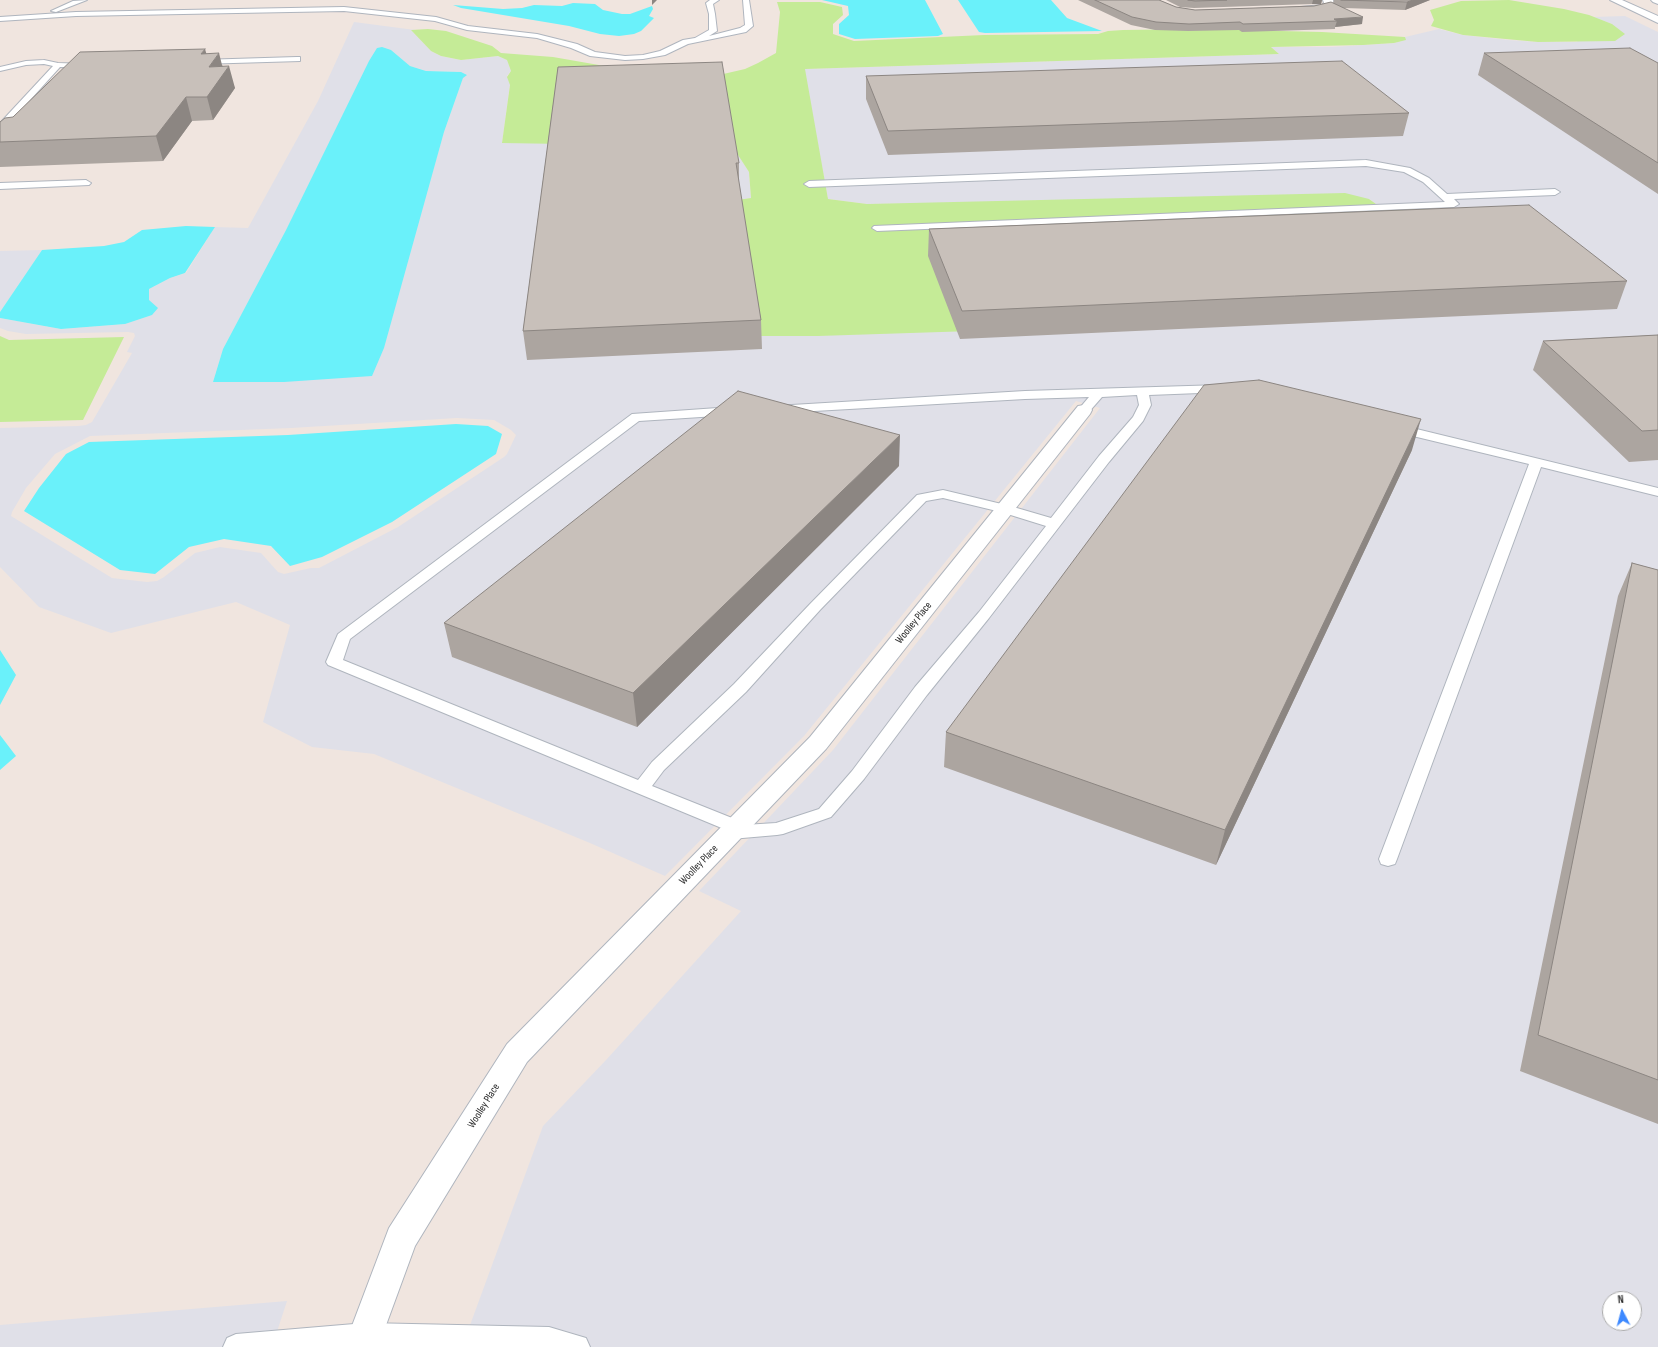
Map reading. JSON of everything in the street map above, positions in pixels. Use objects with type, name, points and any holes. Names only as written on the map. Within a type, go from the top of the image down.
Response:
[{"type":"street","points":[[1289,10],[1325,7],[1329,4],[1328,0]]},
{"type":"street","points":[[1615,0],[1658,20]]},
{"type":"street","name":"Woolley Place","points":[[363,1341],[401,1239],[517,1053],[818,743],[1091,402]]},
{"type":"lane","points":[[45,15],[75,2],[84,0]]},
{"type":"lane","points":[[696,40],[713,31],[712,14],[709,2],[716,0]]},
{"type":"lane","points":[[0,19],[45,15],[344,9],[436,18],[467,28],[537,36],[574,46],[593,54],[625,58],[643,57],[662,53],[686,42],[743,30],[749,26],[746,0]]},
{"type":"lane","points":[[307,3],[344,2]]},
{"type":"lane","points":[[195,63],[297,59]]},
{"type":"lane","points":[[0,69],[26,63],[44,62],[58,65],[92,66]]},
{"type":"lane","points":[[0,128],[58,65]]},
{"type":"lane","points":[[0,79],[14,66]]},
{"type":"lane","points":[[809,184],[1366,163],[1407,170],[1426,180],[1454,204],[877,228]]},
{"type":"lane","points":[[0,186],[86,183]]},
{"type":"lane","points":[[1445,197],[1555,192]]},
{"type":"lane","points":[[766,410],[1025,395],[1091,402],[1142,391],[1232,388]]},
{"type":"lane","points":[[743,411],[636,417],[343,637],[334,662],[641,788],[734,830],[776,829],[825,813],[858,775],[921,691],[1139,418],[1145,406],[1142,391]]},
{"type":"lane","points":[[1382,425],[1658,492]]},
{"type":"lane","points":[[1388,860],[1536,462]]},
{"type":"lane","points":[[641,788],[658,766],[740,688],[815,606],[922,498],[942,494],[1005,509],[1055,524]]},
{"type":"lane","points":[[236,1347],[363,1341],[487,1343],[549,1340],[577,1347]]},
{"type":"shaded area","points":[[1625,16],[1658,32],[1658,1347],[462,1347],[543,1126],[607,1059],[741,911],[699,891],[833,750],[1100,408],[1076,401],[804,736],[665,876],[590,843],[374,754],[312,747],[263,722],[290,625],[236,602],[111,633],[39,607],[0,567],[0,428],[78,426],[86,425],[92,422],[132,353],[127,352],[135,336],[134,333],[128,332],[26,334],[0,328],[0,318],[61,329],[125,324],[149,300],[149,289],[170,278],[186,273],[215,227],[248,228],[318,101],[354,22],[415,30],[411,30],[431,51],[441,56],[461,60],[498,56],[507,60],[511,71],[507,76],[510,84],[502,143],[729,140],[749,172],[751,198],[723,202],[622,243],[1471,209],[1410,209],[1385,207],[1376,204],[1369,199],[867,204],[828,199],[804,69],[1279,54],[1271,47],[1333,47],[1394,43],[1405,40],[1405,37],[1439,29],[1463,35],[1508,40],[1576,42],[1612,24],[1593,17]],"holes":[[[391,50],[410,66],[426,71],[461,72],[463,78],[444,132],[414,235],[213,382],[223,349],[286,230],[360,81]],[[457,418],[494,420],[511,430],[516,435],[507,454],[398,527],[319,568],[311,568],[284,574],[278,572],[261,553],[220,547],[195,553],[157,581],[147,582],[112,578],[11,516],[26,488],[55,454],[90,436],[291,428]]]},
{"type":"shaded area","points":[[42,250],[0,312],[0,251]]},
{"type":"shaded area","points":[[287,1301],[272,1347],[0,1347],[0,1325]]},
{"type":"green space","points":[[1509,0],[1564,9],[1589,15],[1612,24],[1625,34],[1615,41],[1538,42],[1463,35],[1431,26],[1434,20],[1430,10],[1461,1]]},
{"type":"green space","points":[[777,2],[820,2],[842,7],[843,15],[833,24],[833,34],[854,41],[984,35],[1098,34],[1108,31],[1123,30],[1200,29],[1322,32],[1405,37],[1406,40],[1394,43],[1363,45],[1271,47],[1279,54],[805,69],[828,199],[867,204],[1345,193],[1369,199],[1376,204],[1385,207],[1410,209],[1471,209],[1219,323],[818,336],[649,336],[723,202],[751,198],[749,172],[729,141],[626,145],[502,143],[510,85],[507,77],[511,71],[507,60],[498,56],[461,60],[441,56],[431,51],[411,30],[428,29],[446,31],[492,46],[501,53],[553,57],[616,68],[719,75],[745,69],[776,53],[780,12]]},
{"type":"green space","points":[[0,336],[9,340],[124,337],[83,420],[0,422]]},
{"type":"water","points":[[822,0],[925,0],[943,34],[938,36],[855,39],[839,34],[839,24],[849,15],[848,6]]},
{"type":"water","points":[[958,0],[1051,0],[1067,18],[1102,31],[979,32]]},
{"type":"water","points":[[573,3],[595,4],[603,10],[622,14],[630,14],[652,6],[653,9],[649,16],[654,18],[641,31],[634,34],[619,36],[600,34],[569,26],[461,8],[453,5],[503,9],[522,8],[534,5],[562,6]]},
{"type":"water","points":[[382,47],[391,50],[410,66],[426,71],[461,72],[467,75],[463,78],[444,132],[384,348],[372,376],[284,382],[213,382],[223,349],[286,230],[369,61],[377,48]]},
{"type":"water","points":[[186,226],[215,227],[185,273],[170,278],[149,289],[149,300],[158,308],[152,315],[125,324],[61,329],[0,318],[0,312],[42,250],[104,246],[124,242],[142,230]]},
{"type":"water","points":[[456,424],[488,426],[502,434],[496,454],[392,522],[322,557],[290,566],[271,546],[224,539],[189,547],[155,574],[120,570],[24,511],[39,488],[66,454],[89,442],[288,435]]},
{"type":"water","points":[[0,650],[16,675],[0,705]]},
{"type":"water","points":[[0,735],[16,756],[0,770]]},
{"type":"building","points":[[1095,0],[1159,0],[1176,7],[1195,10],[1314,6],[1331,2],[1363,17],[1334,19],[1337,21],[1243,24],[1240,22],[1189,24],[1156,22],[1132,17]]},
{"type":"building","points":[[1188,0],[1227,0],[1195,1]]},
{"type":"building","points":[[1341,0],[1413,0],[1407,2]]},
{"type":"building","points":[[1630,48],[1658,63],[1658,163],[1484,53]]},
{"type":"building","points":[[205,49],[201,54],[219,53],[209,67],[229,66],[207,97],[186,97],[156,136],[0,142],[0,122],[5,118],[13,117],[80,52]]},
{"type":"building","points":[[1342,61],[1409,113],[888,131],[866,76]]},
{"type":"building","points":[[722,62],[739,163],[736,163],[761,320],[523,331],[558,67]]},
{"type":"building","points":[[1529,205],[1627,281],[962,311],[929,229]]},
{"type":"building","points":[[1658,335],[1658,430],[1642,431],[1543,341]]},
{"type":"building","points":[[1259,380],[1421,419],[1225,830],[946,732],[1204,385]]},
{"type":"building","points":[[738,391],[900,435],[633,693],[444,623]]},
{"type":"building","points":[[1632,563],[1658,570],[1658,1080],[1538,1035]]}]
